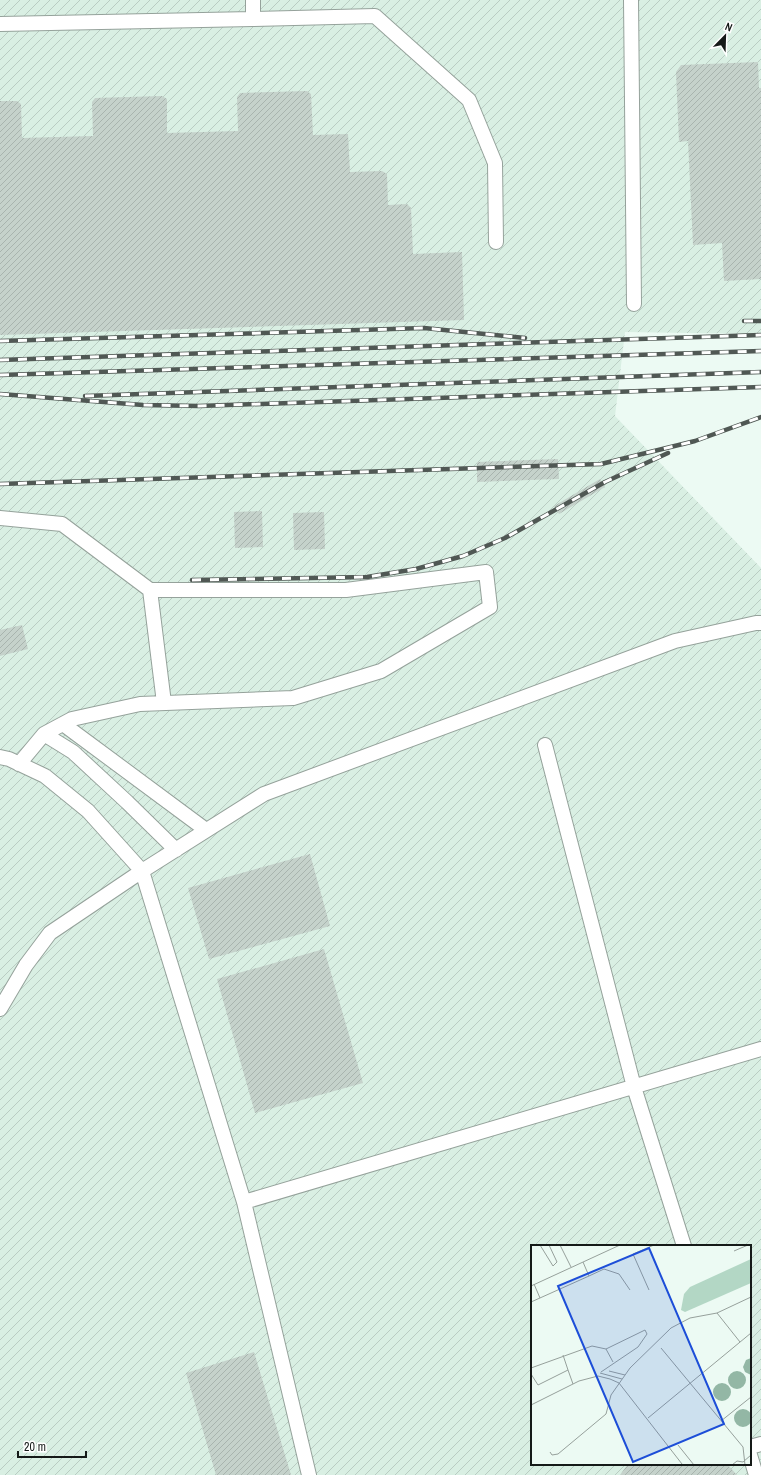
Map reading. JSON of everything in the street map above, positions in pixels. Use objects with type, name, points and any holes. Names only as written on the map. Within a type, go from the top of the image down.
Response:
[{"type":"lane","points":[[253,0],[253,19]]},
{"type":"lane","points":[[631,0],[634,304]]},
{"type":"lane","points":[[0,24],[375,16],[469,100],[495,164],[496,242]]},
{"type":"lane","points":[[0,518],[62,524],[150,590],[346,590],[486,572],[490,607],[381,671],[293,698],[140,704],[72,719],[44,734],[19,764]]},
{"type":"lane","points":[[150,590],[164,703]]},
{"type":"lane","points":[[0,1009],[26,964],[50,933],[142,871],[264,794],[675,641],[761,623]]},
{"type":"lane","points":[[63,724],[206,830]]},
{"type":"lane","points":[[44,734],[73,752],[176,850]]},
{"type":"lane","points":[[545,745],[634,1087],[684,1245]]},
{"type":"lane","points":[[0,757],[9,759],[45,776],[88,811],[142,871],[244,1202],[309,1475]]},
{"type":"lane","points":[[244,1202],[761,1049]]},
{"type":"lane","points":[[751,1447],[761,1444]]},
{"type":"lane","points":[[751,1458],[756,1475]]},
{"type":"shaded area","points":[[0,0],[761,0],[761,334],[625,332],[615,416],[761,568],[761,1475],[0,1475]]},
{"type":"building","points":[[758,62],[759,88],[761,88],[761,279],[724,281],[722,243],[693,245],[688,141],[679,142],[676,72],[681,65]]},
{"type":"building","points":[[307,91],[311,94],[313,135],[348,134],[350,172],[382,171],[387,174],[388,205],[407,204],[411,208],[413,254],[462,252],[464,320],[0,335],[0,101],[17,101],[21,104],[22,138],[93,136],[92,102],[95,98],[162,96],[167,99],[167,133],[238,131],[237,97],[240,93]]},
{"type":"building","points":[[558,459],[559,479],[477,482],[477,462]]},
{"type":"building","points":[[600,479],[605,487],[559,514],[554,506]]},
{"type":"building","points":[[262,511],[263,547],[235,548],[234,512]]},
{"type":"building","points":[[324,512],[325,549],[294,550],[293,513]]},
{"type":"building","points":[[22,625],[28,649],[0,656],[0,630]]},
{"type":"building","points":[[310,854],[330,926],[209,959],[188,888]]},
{"type":"building","points":[[324,949],[363,1083],[255,1113],[217,979]]},
{"type":"building","points":[[254,1352],[291,1475],[216,1475],[186,1373]]},
{"type":"building","points":[[627,1465],[728,1465],[737,1475],[620,1475]]},
{"type":"railway","points":[[744,321],[761,321]]},
{"type":"railway","points":[[0,341],[424,328],[525,338]]},
{"type":"railway","points":[[0,360],[761,335]]},
{"type":"railway","points":[[0,375],[761,351]]},
{"type":"railway","points":[[85,396],[761,372]]},
{"type":"railway","points":[[0,394],[143,405],[199,406],[761,387]]},
{"type":"railway","points":[[0,484],[601,464],[695,441],[761,417]]},
{"type":"railway","points":[[192,580],[367,577],[416,569],[463,556],[505,538],[605,482],[668,453]]}]
